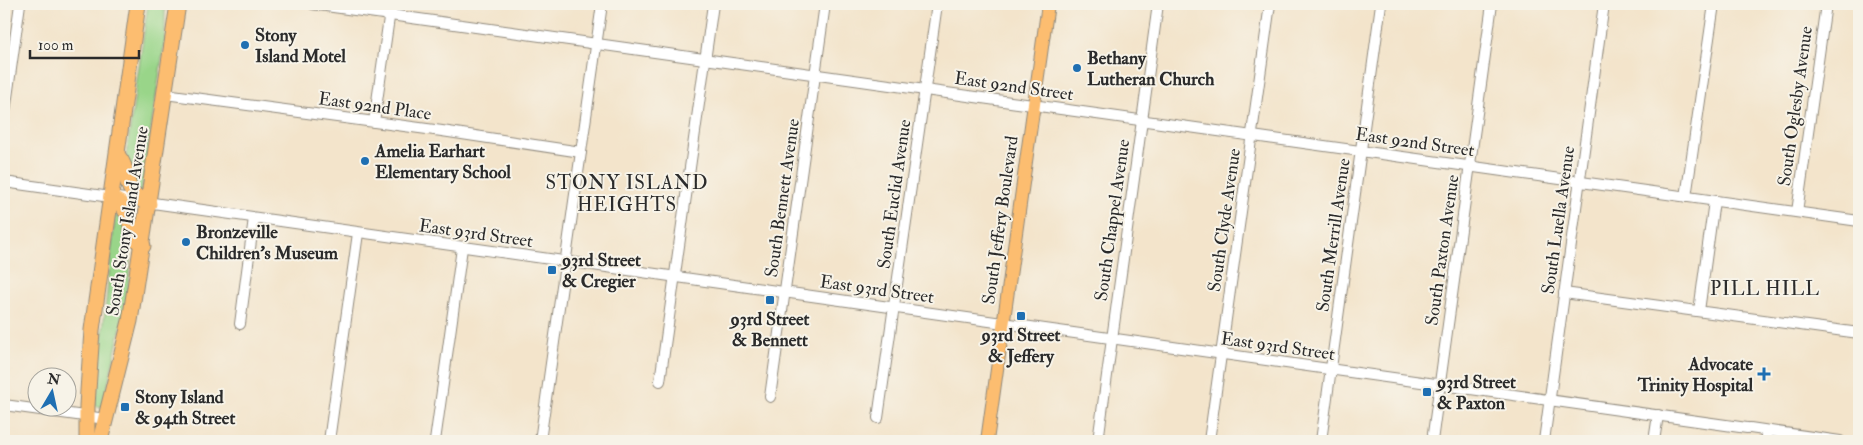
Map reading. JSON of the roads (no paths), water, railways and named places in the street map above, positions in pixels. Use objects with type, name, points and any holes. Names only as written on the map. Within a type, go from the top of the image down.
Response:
[{"type":"highway","name":"South Stony Island Avenue","points":[[86,441],[92,330],[138,4]]},
{"type":"highway","name":"South Stony Island Avenue","points":[[100,441],[130,324],[178,4]]},
{"type":"highway","points":[[117,154],[123,162],[126,178],[133,193],[140,200],[149,204]]},
{"type":"highway","points":[[110,198],[120,203],[125,210],[129,217],[133,236],[143,246]]},
{"type":"main road","name":"South Jeffery Boulevard","points":[[987,441],[1048,4]]},
{"type":"street","points":[[4,119],[20,4]]},
{"type":"street","name":"East 92nd Street","points":[[312,4],[390,9],[596,44],[1859,221]]},
{"type":"street","points":[[540,441],[602,4]]},
{"type":"street","points":[[660,381],[713,4]]},
{"type":"street","name":"South Bennett Avenue","points":[[770,397],[825,4]]},
{"type":"street","name":"South Euclid Avenue","points":[[878,418],[937,4]]},
{"type":"street","name":"South Chappel Avenue","points":[[1098,441],[1158,4]]},
{"type":"street","name":"South Clyde Avenue","points":[[1209,441],[1270,4]]},
{"type":"street","name":"South Merrill Avenue","points":[[1321,441],[1381,4]]},
{"type":"street","name":"South Paxton Avenue","points":[[1432,441],[1492,4]]},
{"type":"street","name":"South Luella Avenue","points":[[1544,441],[1604,4]]},
{"type":"street","points":[[1686,197],[1714,4]]},
{"type":"street","name":"South Oglesby Avenue","points":[[1796,212],[1826,4]]},
{"type":"street","points":[[374,122],[390,9]]},
{"type":"street","name":"East 92nd Place","points":[[165,94],[581,152]]},
{"type":"street","name":"East 93rd Street","points":[[4,182],[149,204],[1748,428],[1766,436],[1840,441]]},
{"type":"street","points":[[1699,311],[1714,201]]},
{"type":"street","points":[[240,324],[254,218]]},
{"type":"street","points":[[329,441],[358,233]]},
{"type":"street","points":[[435,441],[462,248]]},
{"type":"street","points":[[1564,293],[1859,333]]},
{"type":"street","points":[[4,405],[106,419]]},
{"type":"street","points":[[1654,441],[1658,416]]},
{"type":"place","name":"Stony Island Motel","points":[[245,45]]},
{"type":"place","name":"Bethany Lutheran Church","points":[[1077,68]]},
{"type":"place","name":"Amelia Earhart Elementary School","points":[[365,161]]},
{"type":"place","name":"Bronzeville Children's Museum","points":[[186,242]]},
{"type":"place","name":"93rd Street & Cregier","points":[[552,270]]},
{"type":"place","name":"93rd Street & Bennett","points":[[770,300]]},
{"type":"place","name":"93rd Street & Jeffery","points":[[1021,316]]},
{"type":"place","name":"Advocate Trinity Hospital","points":[[1764,374]]},
{"type":"place","name":"93rd Street & Paxton","points":[[1427,392]]},
{"type":"place","name":"Stony Island & 94th Street","points":[[125,407]]},
{"type":"district","name":"STONY ISLAND HEIGHTS","points":[[627,193]]},
{"type":"district","name":"PILL HILL","points":[[1765,288]]}]
